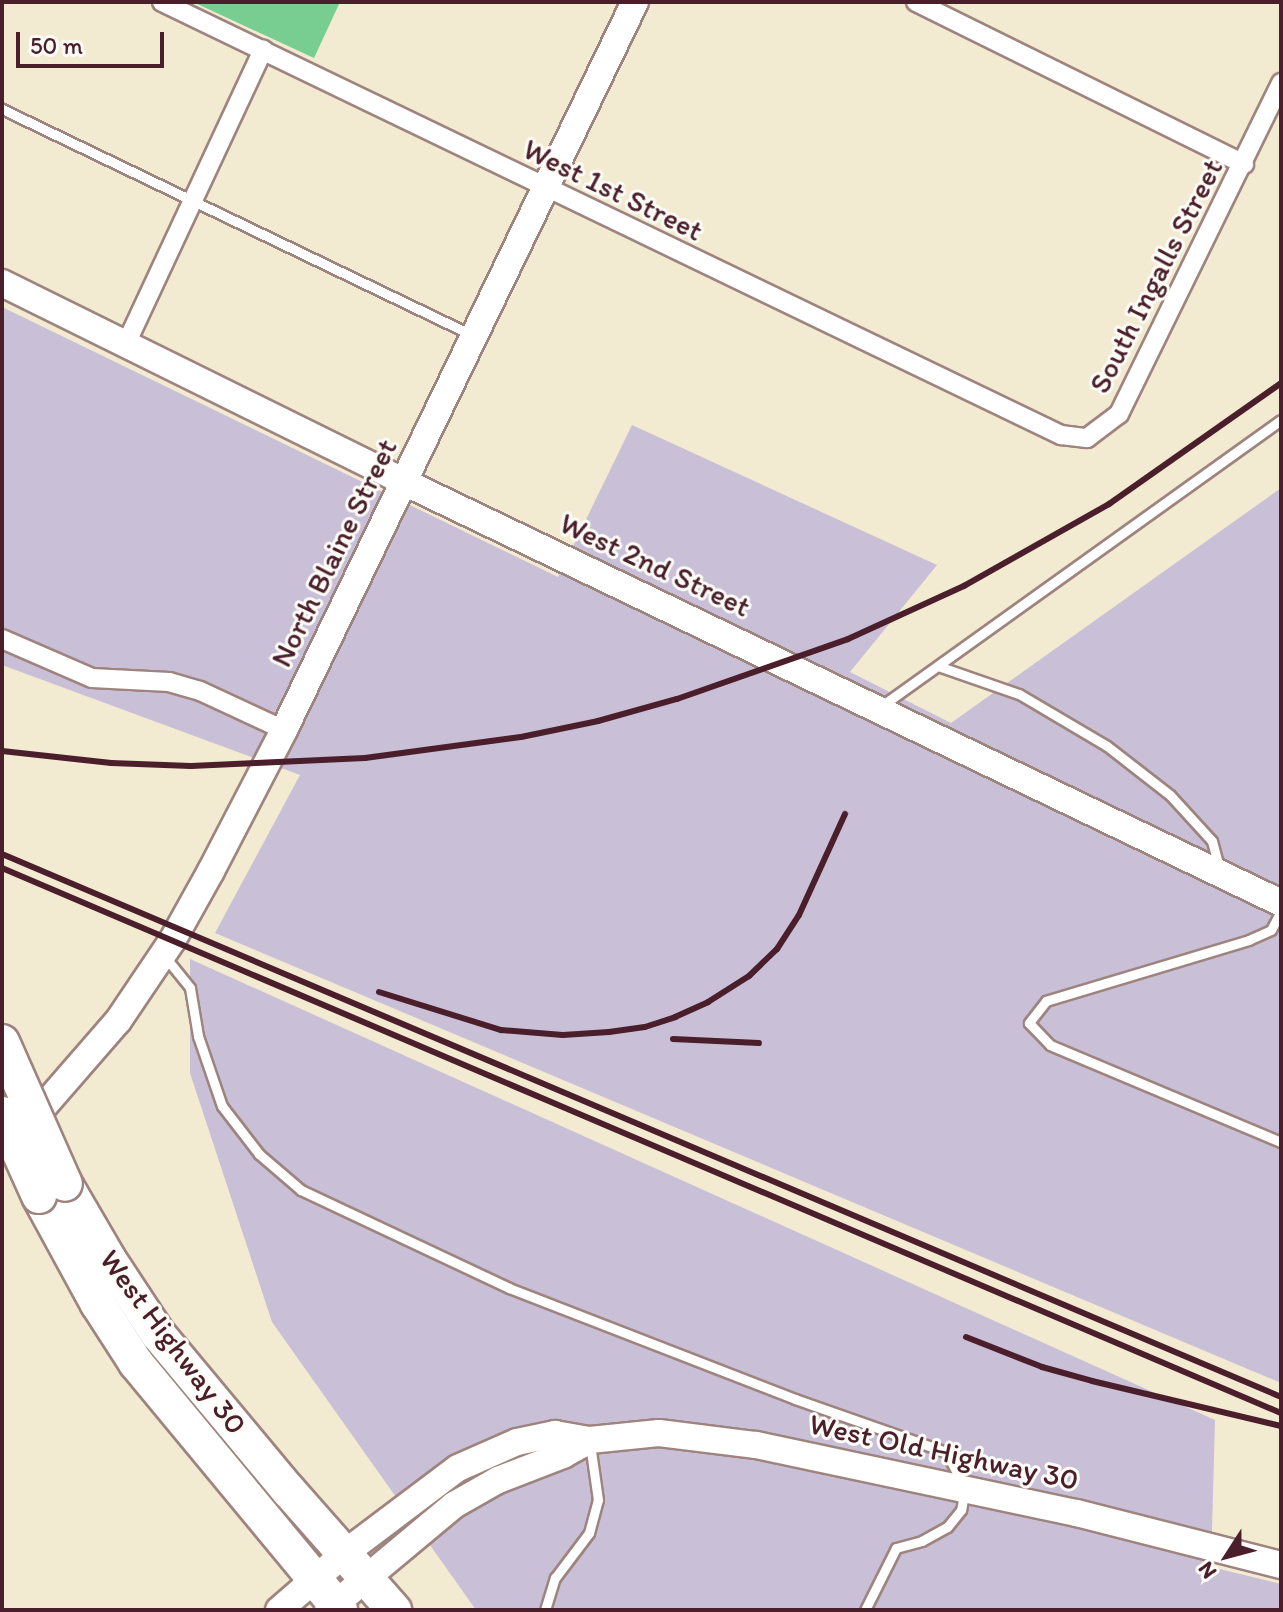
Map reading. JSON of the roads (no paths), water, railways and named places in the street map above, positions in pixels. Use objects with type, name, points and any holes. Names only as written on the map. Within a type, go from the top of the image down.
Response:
[{"type":"highway","name":"West Highway 30","points":[[2,1042],[52,1190],[98,1304],[136,1363],[330,1601]]},
{"type":"highway","name":"West Highway 30","points":[[2,1114],[52,1190],[96,1239],[158,1334],[394,1610]]},
{"type":"street","name":"West 1st Street","points":[[162,2],[1040,425]]},
{"type":"street","name":"North Blaine Street","points":[[2,1151],[93,1052],[168,948],[284,730],[635,2]]},
{"type":"street","points":[[916,2],[1244,164]]},
{"type":"street","points":[[125,346],[194,204],[263,50]]},
{"type":"street","name":"South Ingalls Street","points":[[1040,425],[1061,435],[1087,438],[1119,414],[1244,164],[1275,113],[1281,83]]},
{"type":"street","name":"West 2nd Street","points":[[2,283],[404,482],[1281,903]]},
{"type":"street","points":[[2,639],[92,678],[169,682],[200,691],[284,730]]},
{"type":"street","name":"West Old Highway 30","points":[[279,1610],[330,1601],[356,1566],[498,1480],[563,1455],[590,1440],[637,1434],[701,1437],[965,1488],[1281,1565]]},
{"type":"lane","points":[[2,109],[475,337]]},
{"type":"lane","points":[[878,708],[1281,420]]},
{"type":"lane","points":[[938,666],[1019,694],[1107,746],[1170,795],[1212,841],[1221,874]]},
{"type":"lane","points":[[1281,911],[1271,930],[1249,940],[1046,1001],[1029,1023],[1050,1045],[1281,1142]]},
{"type":"lane","points":[[168,948],[190,988],[198,1036],[222,1106],[259,1154],[301,1190],[509,1288],[795,1399],[946,1452],[965,1488],[961,1510],[947,1527],[922,1541],[896,1548],[865,1610]]},
{"type":"lane","points":[[545,1610],[555,1578],[589,1533],[598,1500],[590,1440]]},
{"type":"railway","points":[[2,751],[111,763],[191,766],[365,758],[521,737],[598,721],[677,699],[848,639],[964,586],[1109,504],[1281,383]]},
{"type":"railway","points":[[379,992],[501,1030],[563,1035],[609,1032],[645,1027],[675,1017],[708,1002],[749,976],[777,949],[799,915],[845,814]]},
{"type":"railway","points":[[2,854],[1281,1397]]},
{"type":"railway","points":[[2,868],[1281,1413]]},
{"type":"railway","points":[[673,1039],[759,1043]]},
{"type":"railway","points":[[966,1337],[1042,1367],[1281,1426]]}]
